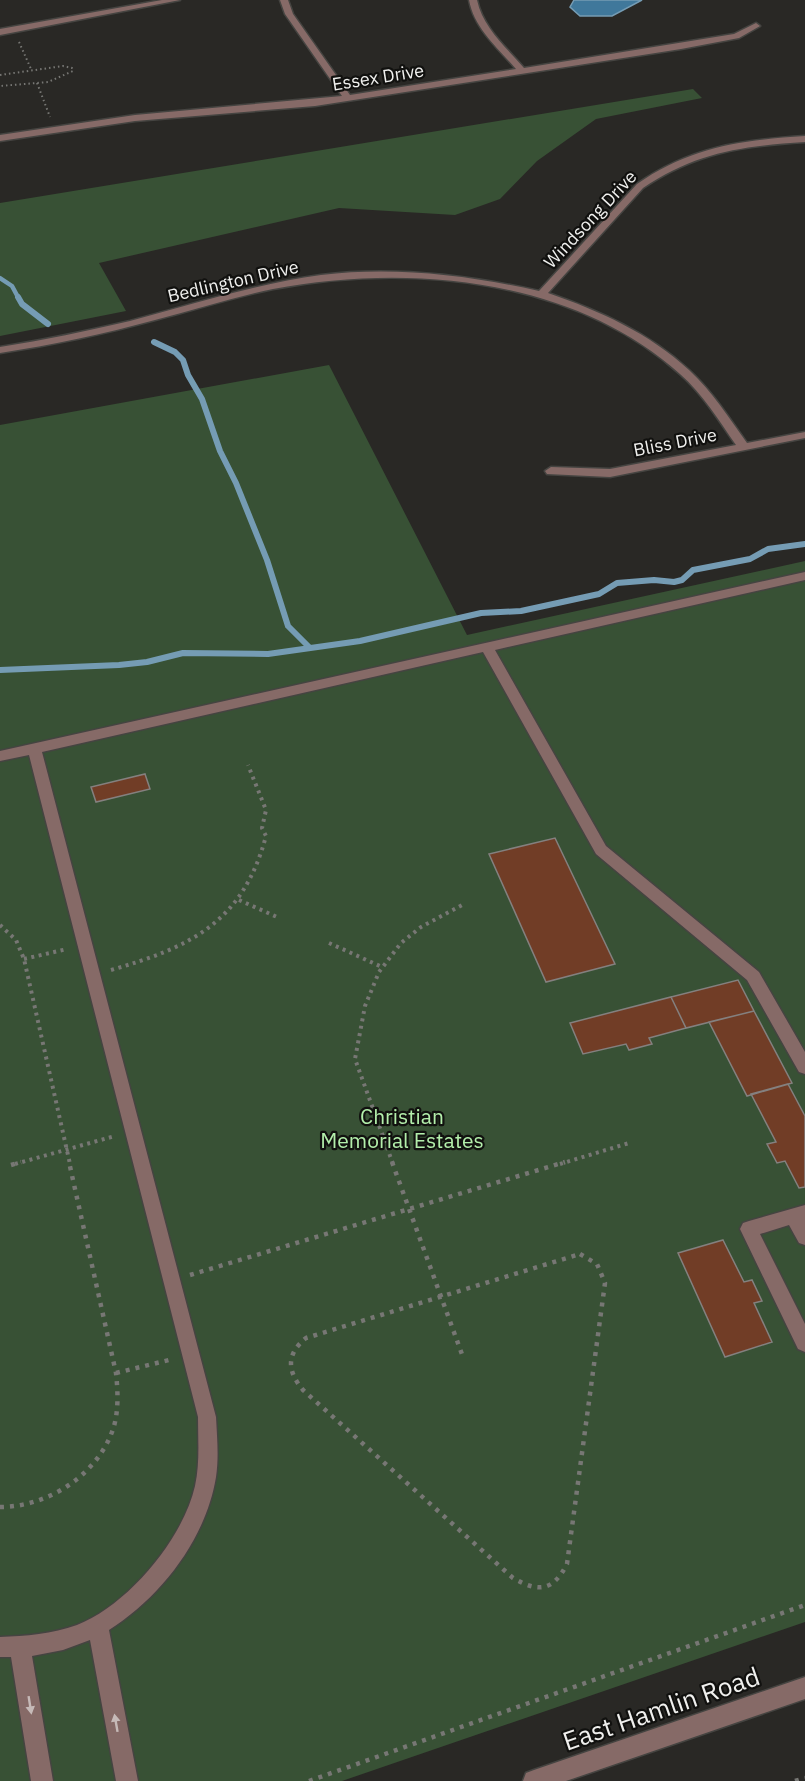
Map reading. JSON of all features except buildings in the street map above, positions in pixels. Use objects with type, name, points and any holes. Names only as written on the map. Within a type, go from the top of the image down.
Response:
[{"type":"street","points":[[0,32],[176,0]]},
{"type":"street","points":[[284,0],[290,14],[348,98]]},
{"type":"street","points":[[473,0],[474,9],[481,22],[522,71]]},
{"type":"street","name":"Essex Drive","points":[[0,138],[188,112],[315,103],[736,36],[756,26]]},
{"type":"street","name":"Windsong Drive","points":[[541,295],[640,186],[659,171],[690,156],[722,147],[805,139]]},
{"type":"street","name":"Bedlington Drive","points":[[0,350],[78,336],[273,286],[310,280],[389,274],[474,280],[541,295],[591,313],[650,344],[684,371],[708,398],[743,447]]},
{"type":"street","name":"Bliss Drive","points":[[551,471],[610,473],[805,435]]},
{"type":"street","points":[[0,756],[805,576]]},
{"type":"street","points":[[487,647],[601,850],[753,976],[805,1067]]},
{"type":"street","points":[[34,748],[207,1417],[209,1455],[203,1493],[188,1531],[161,1569],[136,1597],[98,1625],[62,1640],[10,1647],[42,1781]]},
{"type":"street","points":[[805,1237],[800,1215],[749,1229],[805,1343]]},
{"type":"street","points":[[98,1625],[127,1781]]},
{"type":"street","name":"East Hamlin Road","points":[[534,1781],[805,1688]]},
{"type":"path","points":[[13,30],[31,69]]},
{"type":"path","points":[[0,75],[63,66],[72,68],[73,71],[67,76],[37,83],[0,86]]},
{"type":"path","points":[[37,83],[54,129]]},
{"type":"path","points":[[93,975],[147,961],[184,944],[208,929],[239,900],[250,882],[266,836],[262,828],[266,810],[248,765]]},
{"type":"path","points":[[239,900],[277,917]]},
{"type":"path","points":[[463,1357],[355,1059],[357,1036],[366,1003],[382,967],[414,932],[464,904]]},
{"type":"path","points":[[0,925],[16,940],[24,959],[116,1373],[118,1403],[111,1434],[94,1463],[68,1486],[37,1502],[0,1507]]},
{"type":"path","points":[[329,943],[382,967]]},
{"type":"path","points":[[24,959],[85,944]]},
{"type":"path","points":[[11,1165],[133,1130]]},
{"type":"path","points":[[172,1280],[629,1143]]},
{"type":"path","points":[[580,1254],[594,1258],[603,1270],[604,1283],[567,1564],[561,1578],[546,1587],[529,1588],[513,1578],[303,1390],[291,1375],[290,1358],[293,1349],[306,1338],[441,1296],[580,1254]]},
{"type":"path","points":[[116,1373],[191,1355]]},
{"type":"path","points":[[309,1781],[805,1605]]},
{"type":"path","points":[[795,1781],[805,1778]]},
{"type":"green space","points":[[693,89],[702,98],[596,119],[537,161],[500,199],[455,215],[339,208],[99,263],[126,311],[0,336],[0,203]]},
{"type":"green space","name":"Christian Memorial Estates","points":[[329,365],[467,635],[805,561],[805,1622],[342,1781],[0,1781],[0,425]]},
{"type":"water","points":[[574,0],[642,0],[612,16],[580,16],[570,7]]},
{"type":"waterway","points":[[0,278],[12,286],[19,299]]},
{"type":"waterway","points":[[18,297],[22,304],[48,324]]},
{"type":"waterway","points":[[154,342],[175,352],[183,360],[188,375],[202,399],[220,451],[236,483],[267,560],[288,626],[310,648]]},
{"type":"waterway","points":[[0,670],[119,665],[147,662],[183,653],[268,654],[360,641],[481,613],[521,611],[599,594],[617,583],[654,580],[674,582],[682,580],[693,570],[750,559],[768,549],[805,544]]}]
